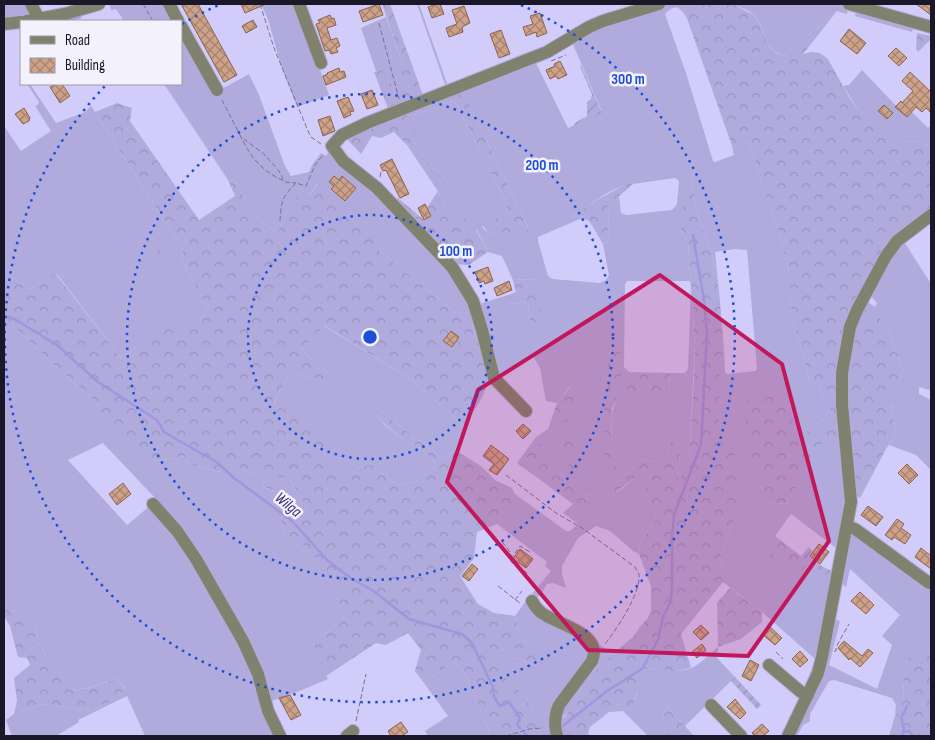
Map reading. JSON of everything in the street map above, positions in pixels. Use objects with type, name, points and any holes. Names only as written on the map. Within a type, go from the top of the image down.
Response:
[{"type":"street","points":[[31,4],[33,20],[99,4]]},
{"type":"street","points":[[169,4],[177,20]]},
{"type":"street","points":[[299,4],[321,64]]},
{"type":"street","points":[[526,410],[494,378],[478,314],[467,289],[452,267],[377,188],[343,161],[332,146],[342,135],[352,130],[549,51],[578,33],[603,21],[659,4]]},
{"type":"street","points":[[849,4],[931,27]]},
{"type":"street","points":[[4,24],[20,22]]},
{"type":"street","points":[[182,28],[217,90]]},
{"type":"street","points":[[788,736],[818,673],[851,502],[842,405],[842,373],[850,327],[886,256],[897,241],[931,215]]},
{"type":"street","points":[[154,504],[177,531],[196,558],[243,641],[256,670],[268,711],[280,736]]},
{"type":"street","points":[[847,526],[855,529],[929,583]]},
{"type":"street","points":[[526,602],[543,615],[586,637],[594,648],[595,654],[592,661],[560,705],[554,720],[556,732]]},
{"type":"street","points":[[769,665],[801,692],[808,695]]},
{"type":"street","points":[[711,705],[741,736]]},
{"type":"path","points":[[143,4],[152,20]]},
{"type":"path","points":[[260,4],[274,48],[308,131],[311,137],[322,145]]},
{"type":"path","points":[[379,23],[400,110]]},
{"type":"path","points":[[217,90],[248,153],[268,174],[284,181],[306,186],[315,165],[324,154]]},
{"type":"path","points":[[240,137],[264,154],[284,181]]},
{"type":"path","points":[[280,221],[281,202],[296,184]]},
{"type":"path","points":[[506,475],[556,513],[582,528],[635,567],[639,574],[640,579],[636,592],[622,620],[604,645],[600,648],[594,648]]},
{"type":"path","points":[[502,542],[512,557]]},
{"type":"path","points":[[527,573],[510,561],[520,546],[530,552]]},
{"type":"path","points":[[498,586],[516,600],[526,602]]},
{"type":"path","points":[[516,600],[522,591]]},
{"type":"path","points":[[832,652],[836,651],[836,647],[849,624]]},
{"type":"path","points":[[776,652],[783,659]]},
{"type":"path","points":[[352,731],[366,674]]},
{"type":"path","points":[[506,736],[529,729],[556,732]]},
{"type":"highlighted area","points":[[660,275],[782,364],[829,541],[748,656],[588,650],[447,482],[478,390]]},
{"type":"green space","points":[[4,4],[27,4],[29,13],[27,16],[4,19]]},
{"type":"green space","points":[[109,4],[164,4],[173,20],[123,20],[116,9],[111,10]]},
{"type":"green space","points":[[261,4],[297,4],[329,95],[297,107],[281,66],[268,19]]},
{"type":"green space","points":[[382,4],[390,4],[424,98],[403,106],[397,73],[403,65]]},
{"type":"green space","points":[[417,4],[419,4],[449,89],[447,90]]},
{"type":"green space","points":[[667,4],[688,4],[684,10],[689,21],[679,8],[673,8],[665,14],[686,73],[713,161],[715,162],[734,155],[732,146],[750,142],[764,193],[778,229],[790,277],[792,316],[810,381],[820,386],[823,401],[830,409],[820,427],[804,437],[795,430],[790,401],[765,493],[765,502],[786,504],[824,439],[841,438],[847,501],[833,563],[836,548],[791,514],[775,536],[779,539],[770,548],[769,557],[778,562],[806,565],[801,556],[831,578],[819,658],[808,679],[815,659],[762,612],[723,582],[721,556],[732,525],[733,443],[719,423],[719,366],[724,349],[725,372],[727,374],[755,371],[757,369],[747,250],[735,249],[715,252],[719,291],[712,253],[699,220],[691,179],[679,226],[688,243],[691,284],[689,281],[627,281],[625,284],[624,367],[629,372],[623,376],[670,393],[669,373],[685,373],[688,369],[691,286],[695,345],[689,461],[678,483],[680,450],[670,443],[668,458],[664,463],[641,460],[618,481],[589,496],[568,484],[536,437],[548,429],[550,432],[559,430],[575,413],[571,385],[557,403],[546,401],[540,368],[533,356],[506,374],[496,375],[476,305],[508,295],[511,304],[528,302],[530,321],[537,279],[513,280],[502,256],[488,252],[477,230],[473,232],[461,212],[447,213],[438,191],[453,189],[430,162],[421,166],[407,145],[421,141],[407,117],[454,100],[487,160],[491,174],[506,202],[507,214],[491,220],[482,227],[488,233],[531,234],[462,89],[535,61],[568,128],[602,112],[572,42],[582,33]],"holes":[[[675,178],[679,181],[677,204],[672,210],[626,215],[621,213],[619,196],[608,206],[609,241],[603,244],[609,275],[606,280],[600,283],[552,279],[548,276],[538,237],[580,219],[589,221],[587,217],[574,216],[619,187]],[[614,377],[621,389],[612,416],[613,444],[604,453]]]},
{"type":"green space","points":[[688,4],[733,4],[754,15],[770,47],[776,53],[784,56],[837,11],[803,54],[811,52],[820,53],[828,59],[859,111],[881,125],[900,142],[917,141],[931,147],[931,211],[908,226],[847,325],[841,438],[824,440],[786,504],[765,502],[765,493],[747,441],[745,402],[749,397],[780,394],[790,401],[795,430],[804,436],[811,426],[820,427],[830,409],[823,401],[820,386],[810,381],[792,316],[790,277],[778,229],[764,193],[750,142],[732,146],[684,10]]},
{"type":"green space","points":[[733,4],[837,4],[848,7],[847,14],[837,11],[784,56],[777,53],[768,44],[754,15]]},
{"type":"green space","points":[[857,9],[913,27],[912,32],[855,16]]},
{"type":"green space","points":[[386,17],[403,65],[403,106],[397,108],[382,71],[376,71],[361,28]]},
{"type":"green space","points":[[917,33],[931,36],[931,39],[918,52],[916,49]]},
{"type":"green space","points":[[182,34],[220,90],[249,74],[259,95],[285,166],[291,176],[309,172],[321,153],[326,156],[330,150],[376,189],[453,273],[480,329],[455,312],[379,251],[317,184],[309,196],[289,208],[278,231],[270,228],[258,217],[235,181],[228,180],[165,85],[182,85]]},
{"type":"green space","points":[[581,65],[602,113],[574,126],[575,123],[587,116],[587,102],[591,99],[592,95]]},
{"type":"green space","points":[[382,70],[395,90],[397,108],[389,111],[374,72]]},
{"type":"green space","points":[[862,70],[901,111],[906,106],[928,128],[931,125],[931,147],[917,141],[900,142],[859,111],[843,86],[849,85]]},
{"type":"green space","points":[[28,85],[31,85],[56,123],[85,112],[91,106],[183,250],[182,261],[207,308],[199,325],[183,337],[164,324],[129,353],[120,357],[57,274],[29,289],[4,273],[4,126],[21,151],[51,131],[35,106],[39,102]],"holes":[[[140,220],[165,257],[146,242],[141,232]]]},
{"type":"green space","points":[[462,89],[531,234],[516,238],[506,233],[498,236],[494,232],[488,233],[483,225],[507,214],[506,202],[491,174],[487,160],[454,100],[407,117],[422,141],[407,145],[394,132],[381,138],[372,136],[361,154],[345,137]]},
{"type":"green space","points":[[117,103],[132,108],[130,121],[199,220],[235,196],[228,180],[235,181],[258,217],[270,228],[278,231],[289,208],[299,194],[309,196],[318,184],[378,233],[379,251],[455,312],[480,329],[491,375],[482,398],[464,426],[412,380],[325,326],[302,348],[306,355],[341,386],[338,389],[320,380],[290,372],[273,403],[313,428],[324,444],[325,459],[348,473],[370,464],[397,485],[416,482],[437,464],[420,448],[406,442],[387,426],[377,416],[381,411],[443,459],[455,450],[481,466],[495,480],[512,488],[518,500],[497,524],[477,532],[474,558],[460,576],[478,604],[494,613],[515,616],[520,636],[541,658],[537,667],[523,660],[513,658],[502,649],[494,655],[508,682],[524,694],[538,717],[550,727],[565,717],[586,680],[600,665],[634,636],[648,618],[651,610],[651,586],[639,554],[640,543],[656,519],[641,473],[599,501],[573,504],[517,463],[536,437],[568,484],[589,496],[618,481],[641,460],[664,463],[668,458],[670,443],[678,436],[680,450],[678,482],[689,461],[694,378],[695,345],[688,243],[679,226],[687,178],[691,179],[699,220],[712,253],[719,291],[724,349],[719,366],[719,423],[733,443],[738,485],[732,525],[721,556],[723,582],[681,634],[691,668],[670,671],[649,669],[636,676],[639,688],[633,704],[623,711],[609,712],[590,727],[588,733],[590,736],[491,736],[465,673],[453,662],[424,683],[415,671],[421,650],[408,633],[386,645],[376,643],[326,676],[316,656],[313,642],[343,620],[333,585],[321,563],[304,546],[285,535],[281,520],[287,507],[306,516],[307,508],[289,478],[276,477],[275,491],[264,487],[262,477],[230,464],[220,472],[188,464],[184,456],[158,461],[128,449],[94,401],[4,316],[4,273],[29,289],[56,274],[120,357],[129,353],[164,324],[183,336],[199,325],[207,308],[182,261],[183,250],[95,112]]},
{"type":"green space","points":[[430,162],[453,189],[438,192],[447,213],[454,209],[461,212],[473,231],[476,230],[488,252],[469,265],[452,264],[393,201],[398,198],[424,220],[431,216],[427,208],[438,191],[421,166]]},
{"type":"green space","points":[[626,184],[633,184],[608,206],[609,241],[603,244],[587,217],[573,216]]},
{"type":"green space","points":[[140,220],[153,231],[165,258],[149,245],[139,232]]},
{"type":"green space","points":[[903,240],[931,284],[931,386],[929,390],[919,387],[919,394],[931,400],[931,470],[916,455],[889,445],[896,435],[890,396],[899,381],[903,368],[888,331],[864,309],[865,304],[869,303],[875,307],[877,303],[869,294]]},
{"type":"green space","points":[[537,279],[542,321],[537,326],[530,321],[528,302],[511,304],[508,295],[516,292],[513,280]]},
{"type":"green space","points":[[864,309],[878,316],[888,331],[903,368],[899,381],[890,396],[896,435],[886,449],[860,498],[854,495],[845,385],[852,329]]},
{"type":"green space","points":[[4,316],[94,401],[129,449],[158,461],[184,456],[188,464],[220,472],[230,464],[262,477],[264,487],[274,491],[276,476],[289,478],[307,508],[306,517],[286,507],[281,520],[285,535],[299,540],[326,568],[335,588],[343,620],[313,642],[316,656],[328,679],[269,702],[284,736],[269,709],[253,658],[192,549],[155,502],[157,500],[103,443],[68,460],[127,525],[151,505],[177,534],[241,642],[257,680],[266,710],[279,736],[145,736],[127,696],[78,720],[79,722],[56,736],[12,736],[6,720],[14,714],[41,704],[93,710],[113,700],[125,688],[116,678],[89,688],[70,690],[36,640],[38,628],[25,615],[12,611],[4,600]]},
{"type":"green space","points":[[324,326],[412,380],[464,426],[455,450],[443,459],[381,411],[377,416],[386,426],[406,442],[420,448],[437,464],[416,482],[397,485],[370,464],[348,473],[325,459],[324,444],[273,403],[290,372],[320,380],[338,389],[340,386],[324,369],[306,355],[302,348]]},
{"type":"green space","points":[[620,341],[621,389],[612,408],[611,428],[617,475],[612,479],[604,471],[604,393],[614,377],[607,369],[612,343]]},
{"type":"green space","points":[[629,372],[669,373],[670,393],[625,392],[623,376]]},
{"type":"green space","points":[[572,385],[577,393],[575,413],[559,430],[549,432],[548,429],[557,403]]},
{"type":"green space","points":[[565,435],[575,447],[576,456],[573,472],[561,450]]},
{"type":"green space","points":[[641,472],[656,519],[640,543],[639,554],[610,531],[596,526],[578,538],[562,566],[566,588],[553,583],[547,584],[541,594],[535,599],[540,607],[590,637],[601,646],[611,651],[617,651],[589,677],[570,709],[557,723],[557,717],[597,649],[550,618],[535,602],[532,594],[551,571],[545,566],[547,562],[497,524],[517,500],[515,494],[566,531],[570,531],[578,524],[563,513],[573,504],[581,501],[592,503],[622,489]]},
{"type":"green space","points":[[854,532],[931,581],[931,656],[927,649],[903,678],[904,700],[895,716],[896,705],[892,698],[834,680],[829,681],[810,714],[810,721],[803,725],[797,736],[792,736],[834,619],[840,621],[829,665],[877,689],[892,645],[882,636],[900,615],[850,569],[846,587],[840,582],[848,534]]},
{"type":"green space","points":[[779,539],[801,556],[806,565],[802,571],[795,570],[792,564],[778,562],[769,557],[770,548]]},
{"type":"green space","points":[[809,547],[812,551],[809,556],[823,567],[832,571],[830,578],[801,556]]},
{"type":"green space","points":[[730,588],[762,612],[762,622],[741,639],[718,647],[717,603]]},
{"type":"green space","points":[[528,598],[586,639],[592,649],[550,728],[538,717],[524,694],[508,682],[493,655],[502,649],[513,658],[523,660],[537,667],[540,658],[520,636],[515,616]]},
{"type":"green space","points":[[4,600],[12,611],[25,615],[38,628],[36,640],[70,690],[90,688],[116,678],[125,689],[113,700],[93,710],[41,704],[14,714],[17,701],[14,678],[30,665],[27,658],[18,657],[10,626],[4,616]]},
{"type":"green space","points":[[718,647],[717,658],[735,677],[685,726],[666,706],[657,736],[648,736],[623,711],[632,704],[637,696],[636,675],[650,669],[675,671],[689,669],[700,663]]},
{"type":"green space","points":[[927,649],[931,656],[931,736],[889,736],[895,716],[904,700],[903,678],[907,659],[915,653]]},
{"type":"green space","points":[[453,662],[465,673],[491,736],[428,736],[425,731],[448,716],[424,683]]},
{"type":"green space","points":[[735,677],[761,705],[757,709],[731,681]]},
{"type":"green space","points":[[666,706],[694,736],[657,736]]},
{"type":"building","points":[[181,4],[198,4],[237,75],[224,82]]},
{"type":"building","points":[[241,4],[266,4],[245,13]]},
{"type":"building","points":[[379,4],[383,15],[363,22],[359,11]]},
{"type":"building","points":[[440,4],[444,14],[432,18],[428,7]]},
{"type":"building","points":[[916,4],[931,4],[931,15]]},
{"type":"building","points":[[464,6],[470,23],[462,27],[463,32],[449,37],[446,28],[457,24],[452,10]]},
{"type":"building","points":[[540,13],[547,33],[537,37],[536,32],[526,36],[523,27],[533,24],[530,16]]},
{"type":"building","points":[[330,15],[332,19],[334,18],[336,25],[327,28],[331,40],[337,38],[340,46],[336,48],[338,52],[331,54],[329,50],[325,51],[316,24],[320,23],[318,20]]},
{"type":"building","points":[[253,20],[257,27],[246,33],[242,26]]},
{"type":"building","points":[[849,29],[866,43],[857,54],[840,41]]},
{"type":"building","points":[[501,30],[510,54],[499,58],[490,34]]},
{"type":"building","points":[[896,48],[907,58],[899,66],[888,56]]},
{"type":"building","points":[[560,61],[567,75],[558,79],[556,76],[550,79],[546,70],[555,66],[554,64]]},
{"type":"building","points":[[339,68],[340,72],[344,71],[346,77],[326,85],[323,76]]},
{"type":"building","points":[[910,72],[931,92],[931,113],[926,108],[922,112],[916,107],[907,117],[895,107],[901,101],[902,103],[913,91],[902,81]]},
{"type":"building","points":[[63,85],[70,96],[60,103],[50,87]]},
{"type":"building","points":[[372,90],[378,105],[367,109],[361,94]]},
{"type":"building","points":[[348,97],[354,111],[350,112],[351,115],[344,118],[337,101]]},
{"type":"building","points":[[884,105],[893,113],[887,119],[878,111]]},
{"type":"building","points":[[24,108],[30,118],[29,121],[23,124],[15,114]]},
{"type":"building","points":[[330,116],[335,131],[323,136],[318,120]]},
{"type":"building","points":[[392,159],[409,194],[400,198],[386,170],[383,171],[380,165]]},
{"type":"building","points":[[334,176],[339,180],[342,176],[356,188],[345,201],[331,189],[334,186],[329,182]]},
{"type":"building","points":[[425,204],[431,216],[424,220],[418,208]]},
{"type":"building","points":[[488,267],[493,281],[485,284],[484,281],[479,283],[475,272]]},
{"type":"building","points":[[509,281],[512,290],[497,296],[494,288]]},
{"type":"building","points":[[451,331],[459,337],[452,347],[443,341]]},
{"type":"building","points":[[523,424],[531,431],[523,439],[516,431]]},
{"type":"building","points":[[491,445],[509,459],[497,475],[489,470],[494,464],[483,456]]},
{"type":"building","points":[[907,464],[918,475],[909,484],[898,473]]},
{"type":"building","points":[[123,483],[131,494],[117,505],[109,494]]},
{"type":"building","points":[[868,506],[883,517],[876,526],[861,515]]},
{"type":"building","points":[[897,519],[904,524],[901,528],[911,535],[905,544],[894,537],[892,540],[885,535]]},
{"type":"building","points":[[819,544],[829,552],[820,564],[810,556]]},
{"type":"building","points":[[921,548],[931,556],[931,569],[915,557]]},
{"type":"building","points":[[520,549],[533,559],[526,568],[513,559]]},
{"type":"building","points":[[472,564],[478,569],[469,581],[462,576]]},
{"type":"building","points":[[860,592],[874,605],[866,614],[851,601]]},
{"type":"building","points":[[701,625],[709,633],[701,640],[693,632]]},
{"type":"building","points":[[770,627],[782,638],[775,645],[763,635]]},
{"type":"building","points":[[844,641],[862,656],[868,649],[873,653],[860,667],[850,658],[849,660],[838,648]]},
{"type":"building","points":[[702,644],[706,650],[697,658],[692,652]]},
{"type":"building","points":[[800,651],[808,660],[800,667],[792,659]]},
{"type":"building","points":[[750,660],[759,665],[751,681],[742,676]]},
{"type":"building","points":[[290,695],[301,715],[291,720],[279,698]]},
{"type":"building","points":[[735,699],[746,713],[740,719],[727,707]]},
{"type":"building","points":[[401,722],[408,732],[401,736],[391,736],[388,731]]},
{"type":"building","points":[[762,724],[769,731],[763,736],[755,736],[752,733]]},
{"type":"waterway","points":[[71,19],[80,17]]},
{"type":"waterway","points":[[560,728],[607,691],[642,669],[658,640],[663,617],[670,603],[674,515],[701,445],[707,332],[704,300],[693,235]]},
{"type":"waterway","name":"Wilga","points":[[4,315],[16,320],[57,345],[98,382],[157,420],[164,432],[218,463],[234,478],[292,521],[328,561],[352,579],[372,590],[409,619],[462,634],[472,643],[493,687],[494,697],[500,706],[509,702],[520,718],[517,725],[520,728]]},
{"type":"waterway","points":[[902,736],[904,728],[901,718],[907,706]]},
{"type":"waterway","points":[[904,732],[909,731],[913,736]]},
{"type":"waterway","name":"Wilga","points":[[524,733],[528,736]]},
{"type":"waterway","points":[[547,736],[553,733]]}]
